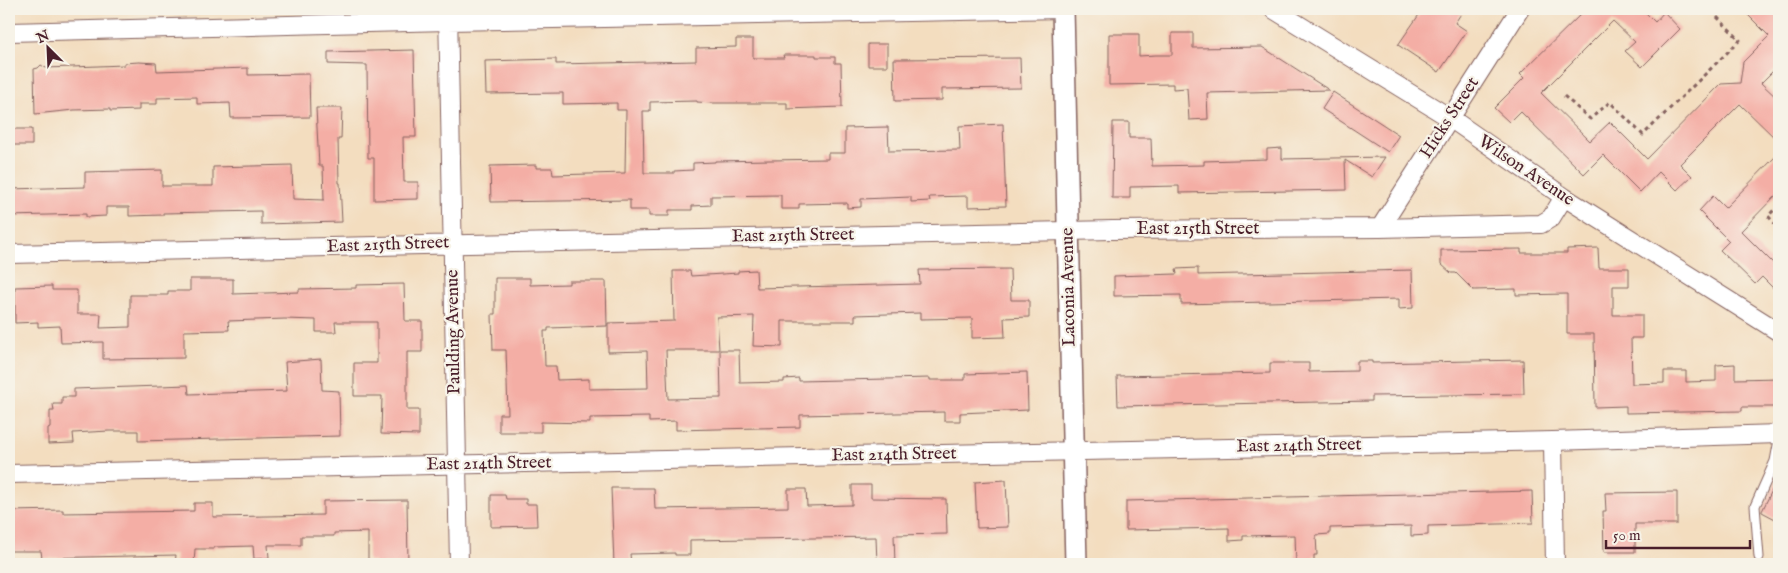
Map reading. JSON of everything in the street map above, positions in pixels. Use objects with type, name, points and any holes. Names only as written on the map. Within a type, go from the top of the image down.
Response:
[{"type":"street","points":[[9,32],[448,15],[1064,9]]},
{"type":"street","name":"Laconia Avenue","points":[[1064,9],[1076,564]]},
{"type":"street","name":"Wilson Avenue","points":[[1273,9],[1450,118],[1564,197],[1779,332]]},
{"type":"street","name":"Hicks Street","points":[[1380,228],[1520,9]]},
{"type":"street","name":"Paulding Avenue","points":[[448,15],[459,564]]},
{"type":"street","name":"East 215th Street","points":[[9,254],[452,243],[1541,224],[1552,218],[1564,197]]},
{"type":"street","name":"East 214th Street","points":[[9,474],[1553,441],[1779,434]]},
{"type":"street","points":[[1553,441],[1555,564]]},
{"type":"lane","points":[[1758,557],[1755,506],[1775,461],[1779,440]]},
{"type":"path","points":[[1564,96],[1590,119],[1610,102],[1643,135],[1740,40],[1709,9]]},
{"type":"path","points":[[1779,205],[1768,216],[1779,228]]},
{"type":"building","points":[[1423,9],[1464,9],[1455,23],[1467,31],[1439,72],[1398,45]]},
{"type":"building","points":[[1586,9],[1642,9],[1655,22],[1664,12],[1680,29],[1642,67],[1625,51],[1635,42],[1613,21],[1541,93],[1590,141],[1610,122],[1647,159],[1721,84],[1740,83],[1743,62],[1769,36],[1742,9],[1779,9],[1779,65],[1761,83],[1779,100],[1779,142],[1740,104],[1680,164],[1692,176],[1677,190],[1659,172],[1640,192],[1603,155],[1584,174],[1520,111],[1509,122],[1494,108],[1524,78],[1520,74]]},
{"type":"building","points":[[1172,33],[1193,33],[1193,48],[1262,47],[1329,90],[1207,93],[1208,119],[1189,120],[1187,88],[1173,89],[1173,84],[1109,85],[1109,34],[1139,34],[1139,56],[1172,55]]},
{"type":"building","points":[[736,39],[753,39],[753,58],[784,58],[783,55],[835,57],[835,63],[841,63],[842,107],[787,109],[787,103],[650,102],[650,111],[643,111],[644,173],[674,173],[674,171],[693,170],[693,163],[715,161],[828,159],[828,153],[845,153],[845,128],[888,127],[889,151],[960,150],[959,126],[1003,124],[1006,206],[968,207],[968,196],[929,197],[930,201],[911,202],[911,197],[861,199],[861,207],[847,208],[847,203],[799,204],[799,209],[781,209],[781,195],[711,196],[711,205],[692,206],[692,210],[669,210],[669,216],[649,216],[649,210],[630,210],[630,200],[491,202],[490,166],[536,165],[536,168],[552,168],[553,175],[625,173],[626,110],[617,110],[617,103],[563,104],[563,93],[486,94],[485,61],[556,59],[556,64],[696,61],[696,48],[736,47]]},
{"type":"building","points":[[868,44],[887,44],[887,66],[868,66]]},
{"type":"building","points":[[414,50],[416,137],[403,137],[404,182],[418,182],[418,199],[374,200],[374,158],[368,158],[367,65],[328,64],[328,52]]},
{"type":"building","points":[[1020,58],[1021,88],[942,89],[942,100],[895,101],[894,59]]},
{"type":"building","points":[[124,63],[156,63],[157,71],[248,68],[248,75],[309,74],[310,117],[231,118],[230,103],[197,104],[197,97],[157,98],[157,104],[139,104],[139,110],[74,110],[35,114],[34,69],[41,65],[46,68],[124,65]]},
{"type":"building","points":[[1333,92],[1399,135],[1388,152],[1322,109]]},
{"type":"building","points":[[316,108],[342,108],[341,139],[338,139],[342,222],[261,224],[261,211],[163,213],[163,215],[129,216],[129,207],[106,207],[106,216],[86,217],[86,214],[9,216],[9,189],[85,187],[85,172],[162,170],[162,186],[213,186],[213,167],[292,165],[293,199],[324,200],[323,166],[319,166]]},
{"type":"building","points":[[1113,122],[1129,122],[1129,138],[1151,138],[1152,166],[1204,165],[1204,161],[1267,159],[1267,149],[1282,148],[1282,159],[1385,157],[1372,177],[1345,160],[1346,190],[1179,193],[1179,186],[1130,187],[1130,198],[1112,198]]},
{"type":"building","points":[[9,129],[32,129],[32,145],[9,145]]},
{"type":"building","points":[[1779,153],[1779,192],[1741,231],[1779,269],[1779,294],[1762,277],[1755,284],[1720,250],[1729,241],[1699,211],[1713,196],[1725,208]]},
{"type":"building","points":[[1598,248],[1599,268],[1629,268],[1629,286],[1613,286],[1613,315],[1642,315],[1642,338],[1631,338],[1632,384],[1664,383],[1664,371],[1686,371],[1686,382],[1716,381],[1716,365],[1735,364],[1735,379],[1779,378],[1779,407],[1742,407],[1742,411],[1626,413],[1626,406],[1595,407],[1594,334],[1567,334],[1567,294],[1516,295],[1516,289],[1473,290],[1456,273],[1451,273],[1441,264],[1441,250],[1521,249],[1521,253],[1567,253],[1567,249]]},
{"type":"building","points":[[1198,268],[1198,275],[1412,270],[1413,308],[1399,309],[1399,299],[1181,304],[1181,295],[1114,296],[1114,276],[1177,274],[1176,269]]},
{"type":"building","points":[[1010,269],[1011,300],[1029,300],[1029,317],[1004,318],[1005,337],[972,338],[972,318],[920,319],[920,313],[855,315],[855,321],[782,321],[782,347],[753,346],[754,316],[717,317],[719,350],[666,350],[668,399],[721,398],[720,350],[739,350],[740,383],[784,382],[784,379],[799,378],[799,381],[930,378],[930,380],[965,380],[965,374],[1027,372],[1028,410],[960,413],[960,421],[944,421],[944,412],[800,415],[800,427],[676,430],[676,421],[649,422],[649,417],[590,418],[590,423],[541,422],[541,432],[499,432],[499,414],[508,414],[506,350],[493,350],[492,314],[495,314],[495,278],[530,278],[530,285],[569,284],[569,281],[606,281],[607,326],[548,328],[548,331],[544,331],[545,366],[556,366],[557,380],[589,379],[589,389],[648,388],[647,351],[608,352],[608,323],[674,321],[673,271],[690,271],[691,276],[756,270],[757,288],[920,284],[919,270]]},
{"type":"building","points":[[190,279],[233,279],[233,294],[299,292],[299,289],[356,288],[356,285],[404,284],[405,321],[422,321],[422,352],[407,352],[407,410],[419,410],[419,435],[381,434],[382,396],[354,396],[354,363],[377,363],[377,322],[335,322],[336,332],[316,332],[316,320],[228,321],[229,330],[184,331],[184,358],[103,359],[103,342],[61,343],[60,326],[38,327],[38,322],[15,323],[15,287],[52,286],[52,290],[77,290],[77,314],[101,314],[100,328],[130,327],[130,295],[168,295],[168,291],[190,291]]},
{"type":"building","points":[[321,359],[322,390],[339,391],[340,436],[138,441],[138,431],[109,431],[73,433],[74,443],[48,444],[50,411],[54,411],[53,404],[62,404],[62,397],[74,397],[74,389],[188,385],[189,394],[287,391],[285,362]]},
{"type":"building","points":[[1523,360],[1524,394],[1372,396],[1372,401],[1118,406],[1117,376],[1270,373],[1270,363],[1309,363],[1309,372],[1357,371],[1357,361],[1372,361],[1372,363]]},
{"type":"building","points":[[1779,476],[1779,521],[1762,511]]},
{"type":"building","points":[[1006,480],[1008,527],[977,528],[975,482]]},
{"type":"building","points":[[852,485],[871,485],[871,498],[946,499],[947,534],[894,535],[895,564],[877,564],[876,537],[690,540],[690,555],[675,555],[675,553],[630,554],[631,564],[614,564],[611,488],[654,488],[655,509],[788,507],[788,489],[806,489],[807,506],[852,505]]},
{"type":"building","points":[[1532,491],[1533,523],[1428,526],[1428,535],[1411,536],[1411,526],[1330,528],[1330,534],[1316,535],[1317,555],[1314,555],[1314,564],[1296,564],[1295,535],[1243,536],[1243,540],[1229,541],[1229,528],[1126,530],[1126,501]]},
{"type":"building","points":[[1677,492],[1677,524],[1635,524],[1635,552],[1604,552],[1603,511],[1606,511],[1605,493]]},
{"type":"building","points":[[491,495],[505,495],[506,499],[526,499],[526,504],[536,504],[537,526],[491,527]]},
{"type":"building","points":[[407,500],[408,564],[374,564],[374,561],[368,561],[368,532],[334,533],[334,536],[301,536],[301,545],[268,545],[269,558],[254,559],[253,546],[195,549],[194,564],[175,564],[176,555],[42,558],[41,551],[9,551],[9,511],[63,510],[63,513],[194,511],[194,503],[213,503],[213,517],[323,515],[323,501]]}]
